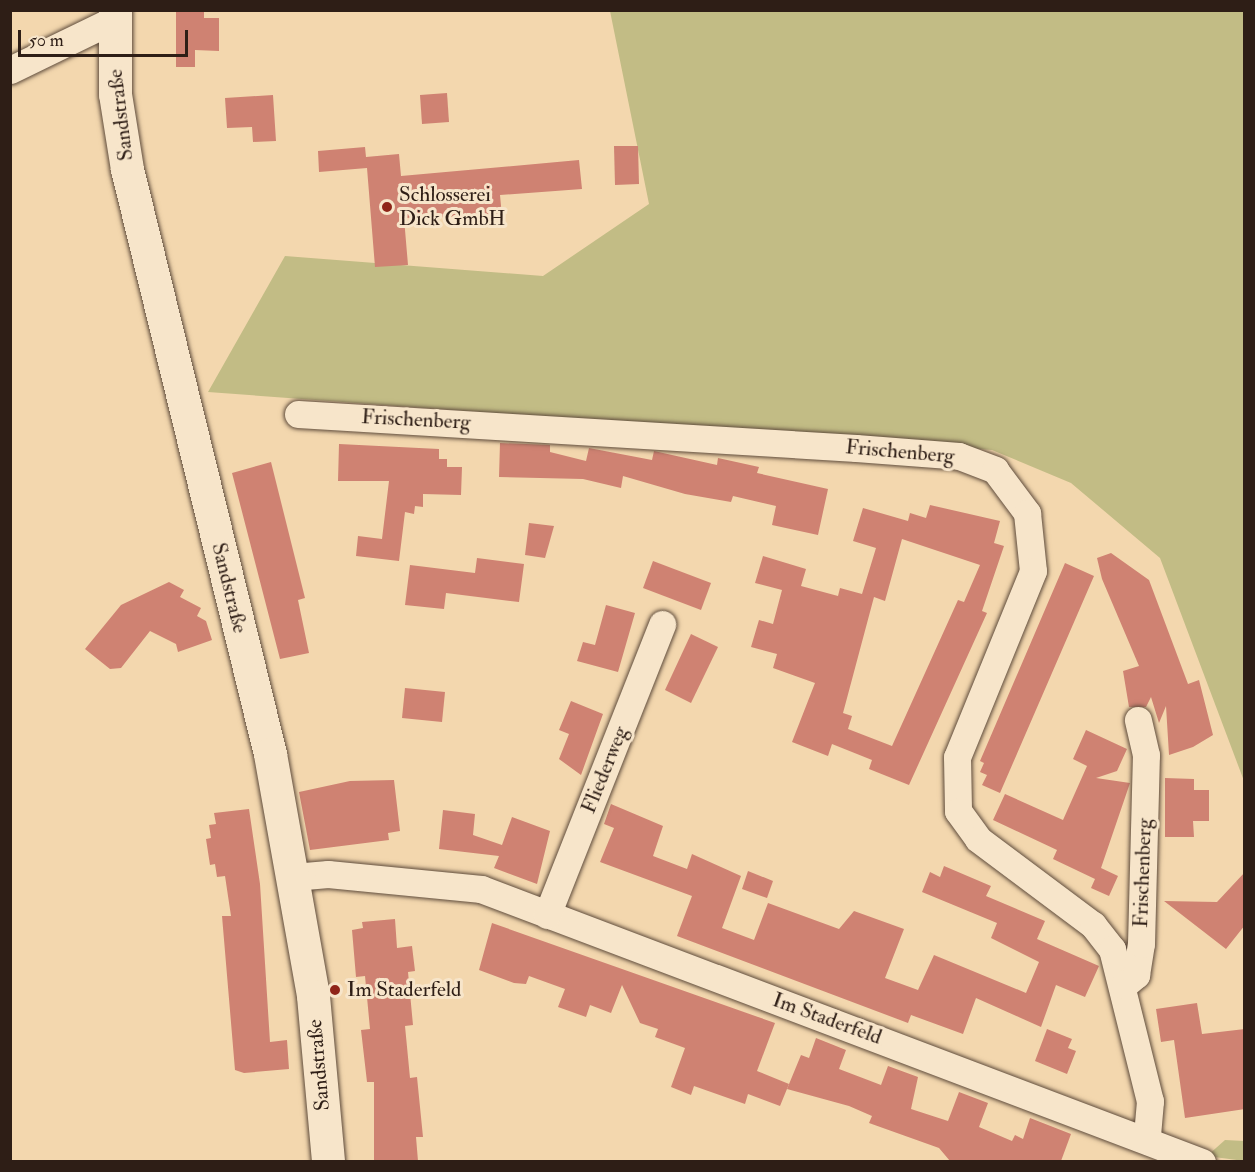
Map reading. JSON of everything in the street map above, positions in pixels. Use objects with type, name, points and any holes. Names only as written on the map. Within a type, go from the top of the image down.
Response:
[{"type":"street","name":"Sandstraße","points":[[10,70],[115,15],[115,94],[127,169],[270,754],[293,877],[313,996],[327,1161]]},
{"type":"street","name":"Frischenberg","points":[[298,414],[902,451],[958,456],[995,470],[1026,513],[1033,572],[957,757],[958,811],[978,839],[1093,925],[1112,949],[1124,985],[1150,1101],[1147,1138]]},
{"type":"street","name":"Fliederweg","points":[[547,915],[662,624]]},
{"type":"street","name":"Frischenberg","points":[[1124,985],[1136,975],[1141,944],[1146,755],[1138,720]]},
{"type":"street","name":"Im Staderfeld","points":[[293,877],[328,874],[446,882],[547,915],[1147,1138],[1187,1159]]},
{"type":"shaded area","points":[[610,11],[1244,11],[1244,781],[1160,558],[1071,483],[992,450],[208,392],[285,256],[543,276],[649,204]]},
{"type":"shaded area","points":[[1225,1140],[1244,1141],[1244,1161],[1207,1156]]},
{"type":"building","points":[[176,10],[204,10],[204,18],[219,18],[219,51],[195,50],[195,67],[176,67]]},
{"type":"building","points":[[447,93],[449,122],[422,124],[420,95]]},
{"type":"building","points":[[273,95],[276,141],[253,142],[252,127],[227,128],[225,98]]},
{"type":"building","points":[[614,146],[638,146],[639,184],[615,185]]},
{"type":"building","points":[[365,147],[366,157],[399,154],[401,176],[579,160],[582,189],[500,195],[502,216],[404,218],[408,265],[375,267],[367,168],[319,172],[318,151]]},
{"type":"building","points":[[500,443],[550,445],[550,452],[586,461],[589,448],[652,460],[654,451],[717,465],[718,458],[759,467],[757,473],[828,489],[818,535],[772,525],[776,506],[733,496],[731,502],[685,494],[623,476],[621,488],[583,479],[499,477]]},
{"type":"building","points":[[339,444],[439,449],[439,459],[447,459],[447,467],[462,467],[461,495],[423,494],[423,507],[415,506],[414,514],[405,512],[399,561],[356,556],[358,536],[382,539],[389,481],[338,481]]},
{"type":"building","points":[[271,462],[305,598],[298,600],[309,653],[280,659],[232,473]]},
{"type":"building","points":[[930,505],[1000,521],[994,543],[1004,546],[982,611],[987,613],[909,785],[869,769],[872,760],[832,744],[828,756],[792,742],[815,683],[773,668],[777,654],[751,647],[759,620],[773,624],[782,590],[755,583],[763,556],[806,569],[801,586],[838,596],[840,588],[862,594],[876,548],[853,541],[863,508],[908,521],[910,513],[926,518]],"holes":[[[902,539],[980,565],[964,602],[958,600],[892,746],[848,729],[852,716],[843,713],[874,597],[885,601]]]},
{"type":"building","points":[[529,523],[554,526],[545,558],[525,555]]},
{"type":"building","points":[[1111,553],[1149,580],[1188,684],[1199,680],[1213,735],[1193,747],[1169,755],[1166,706],[1159,723],[1151,697],[1146,707],[1129,707],[1123,671],[1139,666],[1102,579],[1097,558]]},
{"type":"building","points":[[477,558],[524,564],[519,602],[446,593],[444,609],[405,605],[410,565],[475,573]]},
{"type":"building","points":[[653,561],[711,583],[701,610],[643,588]]},
{"type":"building","points":[[1065,563],[1094,576],[1000,793],[982,785],[987,775],[980,772],[984,763],[980,761]]},
{"type":"building","points":[[169,582],[184,590],[180,597],[201,608],[197,616],[206,621],[212,640],[178,652],[176,644],[150,631],[121,668],[110,669],[85,649],[121,605]]},
{"type":"building","points":[[606,605],[635,613],[618,672],[577,661],[583,642],[595,645]]},
{"type":"building","points":[[691,634],[718,647],[691,703],[665,690]]},
{"type":"building","points":[[405,688],[445,692],[442,722],[402,718]]},
{"type":"building","points":[[571,701],[603,714],[581,775],[559,759],[569,734],[559,730]]},
{"type":"building","points":[[1086,730],[1127,749],[1117,771],[1096,778],[1130,783],[1101,868],[1118,876],[1109,896],[1091,888],[1095,879],[1053,859],[1057,850],[993,820],[1005,794],[1063,820],[1087,766],[1073,759]]},
{"type":"building","points":[[1165,778],[1194,779],[1194,790],[1209,790],[1209,821],[1193,821],[1194,837],[1165,837]]},
{"type":"building","points":[[394,780],[400,831],[388,833],[389,840],[310,850],[299,792],[350,781]]},
{"type":"building","points":[[611,804],[663,826],[653,856],[687,869],[692,854],[741,876],[722,928],[754,940],[768,903],[839,929],[854,911],[904,929],[885,978],[918,990],[934,955],[1026,993],[1039,962],[991,938],[997,923],[922,892],[930,872],[940,877],[944,866],[991,886],[986,896],[1045,921],[1037,939],[1099,966],[1085,997],[1056,985],[1041,1027],[976,998],[963,1034],[911,1015],[908,1023],[677,936],[692,896],[600,862],[614,828],[604,824]]},
{"type":"building","points":[[249,809],[260,884],[270,1042],[287,1040],[289,1069],[244,1073],[235,1070],[222,916],[231,916],[225,876],[217,877],[215,864],[210,865],[206,839],[211,838],[209,825],[216,824],[214,813]]},
{"type":"building","points":[[443,810],[475,814],[473,835],[502,845],[512,817],[550,831],[537,884],[494,868],[499,856],[439,849]]},
{"type":"building","points":[[748,871],[773,881],[767,898],[742,889]]},
{"type":"building","points":[[1245,872],[1245,925],[1226,949],[1164,901],[1217,902]]},
{"type":"building","points":[[395,919],[397,948],[412,946],[415,971],[408,972],[413,1025],[405,1026],[410,1078],[417,1077],[423,1137],[416,1137],[418,1161],[374,1161],[374,1082],[367,1082],[361,1030],[370,1029],[365,976],[356,977],[352,930],[363,928],[362,922]]},
{"type":"building","points":[[492,923],[775,1023],[757,1071],[789,1084],[780,1106],[748,1094],[745,1104],[694,1086],[691,1095],[671,1087],[685,1048],[655,1037],[658,1029],[640,1023],[622,985],[611,1013],[590,1005],[586,1017],[558,1007],[565,989],[529,976],[526,984],[514,983],[479,970]]},
{"type":"building","points":[[1197,1003],[1202,1034],[1245,1029],[1245,1109],[1185,1118],[1174,1040],[1161,1042],[1156,1009]]},
{"type":"building","points":[[1047,1029],[1072,1039],[1068,1048],[1076,1051],[1067,1074],[1035,1061]]},
{"type":"building","points":[[816,1038],[846,1050],[839,1069],[881,1085],[888,1066],[918,1077],[911,1109],[948,1121],[959,1092],[988,1103],[979,1127],[1012,1141],[1015,1135],[1023,1139],[1030,1118],[1071,1134],[1061,1161],[950,1161],[939,1148],[869,1123],[872,1116],[849,1106],[787,1089],[801,1055],[809,1058]]},
{"type":"place","name":"Schlosserei Dick GmbH","points":[[387,207]]},
{"type":"place","name":"Im Staderfeld","points":[[335,990]]}]
